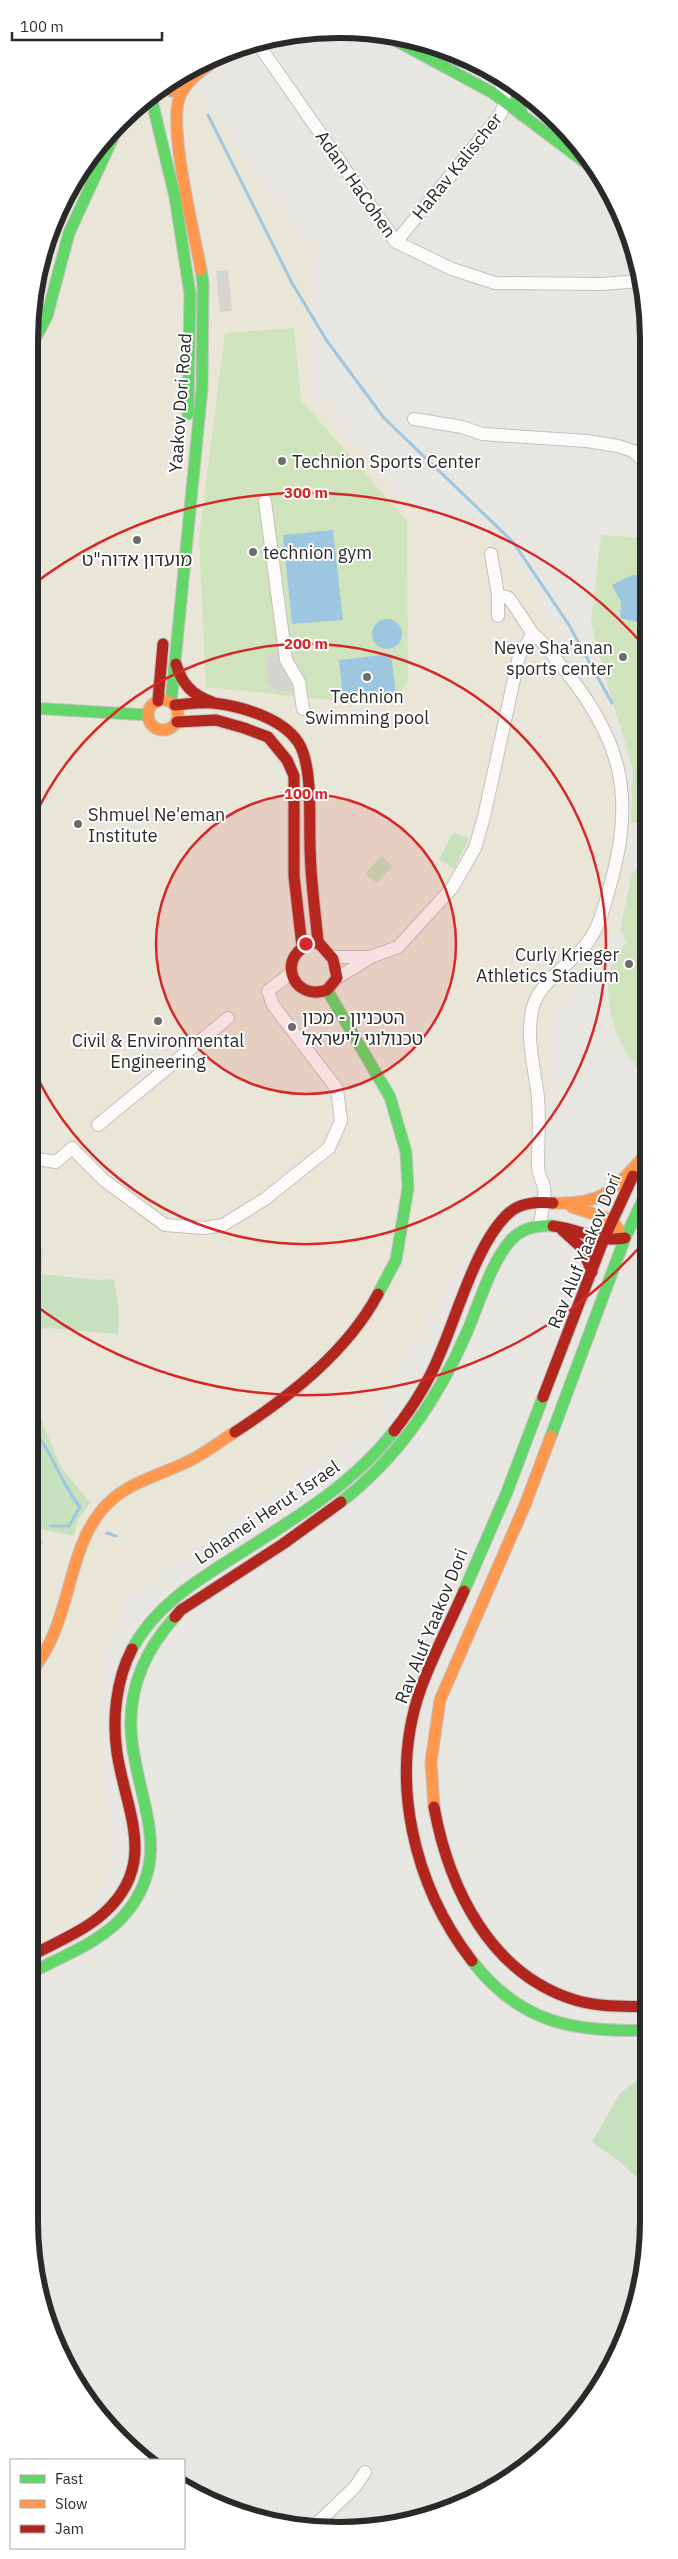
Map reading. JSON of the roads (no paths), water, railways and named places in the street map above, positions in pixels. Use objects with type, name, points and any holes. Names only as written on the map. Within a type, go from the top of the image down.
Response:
[{"type":"main road","points":[[403,44],[493,93],[582,160]]},
{"type":"main road","points":[[171,88],[175,91],[202,71]]},
{"type":"main road","points":[[154,102],[177,108],[181,94],[188,82]]},
{"type":"main road","points":[[516,95],[523,116]]},
{"type":"main road","name":"Yaakov Dori Road","points":[[154,102],[175,197],[190,294],[189,398],[174,547]]},
{"type":"main road","name":"Yaakov Dori Road","points":[[173,704],[174,654],[202,388],[203,289],[177,135],[177,108]]},
{"type":"main road","points":[[38,333],[47,316],[69,233],[113,139]]},
{"type":"main road","points":[[158,701],[165,629]]},
{"type":"main road","points":[[174,654],[179,677],[188,691],[199,698],[213,703],[256,713],[280,723],[298,742],[306,770],[310,860],[318,942],[332,956],[336,965],[337,978],[333,986],[327,990],[312,992],[299,986],[291,972],[293,958],[302,946],[318,942]]},
{"type":"main road","points":[[173,704],[179,713],[177,722],[168,730],[158,730],[150,724],[148,715],[151,706],[158,701],[173,704],[213,703]]},
{"type":"main road","points":[[38,708],[148,715]]},
{"type":"main road","points":[[177,722],[216,720],[244,728],[268,737],[286,760],[294,776],[294,876],[302,946]]},
{"type":"main road","points":[[38,1664],[60,1621],[83,1544],[101,1511],[125,1488],[193,1459],[266,1412],[316,1370],[364,1320],[396,1260],[408,1188],[406,1152],[390,1097],[327,990]]},
{"type":"main road","name":"Lohamei Herut Israel","points":[[38,1952],[89,1924],[106,1910],[121,1893],[130,1875],[135,1857],[136,1823],[117,1754],[115,1722],[120,1678],[140,1635],[160,1609],[176,1596],[332,1492],[382,1447],[418,1397],[432,1372],[487,1245],[507,1213],[518,1206],[542,1202],[566,1205],[596,1199],[608,1193],[640,1160]]},
{"type":"main road","name":"Rav Aluf Yaakov Dori","points":[[640,1166],[603,1241],[534,1427],[421,1689],[413,1716],[406,1774],[408,1806],[427,1881],[461,1951],[509,1999],[540,2016],[570,2027],[612,2032],[640,2030]]},
{"type":"main road","points":[[566,1205],[612,1220],[625,1238]]},
{"type":"main road","name":"Rav Aluf Yaakov Dori","points":[[640,1206],[625,1238],[525,1505],[440,1700],[435,1728],[430,1781],[437,1826],[457,1886],[472,1919],[500,1956],[521,1975],[553,1992],[583,2004],[625,2008],[640,2007]]},
{"type":"main road","name":"Lohamei Herut Israel","points":[[38,1969],[109,1929],[127,1912],[139,1894],[148,1872],[152,1854],[152,1835],[133,1752],[131,1718],[135,1686],[140,1667],[149,1648],[181,1610],[338,1506],[393,1456],[440,1388],[506,1248],[517,1234],[540,1225],[555,1226],[590,1234],[603,1241],[625,1238]]},
{"type":"main road","points":[[555,1226],[582,1246],[590,1261],[592,1272]]},
{"type":"street","name":"Adam HaCohen","points":[[261,48],[396,242],[452,269],[495,283],[602,284],[635,281]]},
{"type":"street","points":[[501,85],[505,102]]},
{"type":"street","name":"HaRav Kalischer","points":[[396,242],[500,115],[510,91]]},
{"type":"street","points":[[414,419],[462,427],[482,434],[578,440],[618,446],[633,451],[640,458]]},
{"type":"street","points":[[265,501],[286,660],[299,682],[303,709]]},
{"type":"street","points":[[490,554],[498,595],[498,616]]},
{"type":"street","points":[[498,595],[509,598],[533,634],[547,646],[597,713],[613,750],[621,778],[623,811],[618,858],[600,921],[588,942],[535,998],[532,1011],[530,1050],[538,1096],[540,1135],[539,1179],[544,1188],[540,1225]]},
{"type":"street","points":[[337,978],[373,956],[398,947],[452,888],[474,848],[484,818],[519,656],[533,634]]},
{"type":"street","points":[[332,956],[373,956]]},
{"type":"street","points":[[38,1159],[56,1162],[72,1148],[105,1181],[165,1225],[204,1228],[223,1225],[265,1199],[328,1148],[341,1121],[337,1089],[273,1005],[268,991],[291,972]]},
{"type":"street","points":[[98,1124],[228,1018]]},
{"type":"street","points":[[319,2521],[355,2487],[364,2472]]},
{"type":"water","points":[[333,530],[343,620],[292,624],[283,535]]},
{"type":"water","points":[[632,575],[640,576],[640,623],[620,618],[621,602],[612,585]]},
{"type":"water","points":[[387,619],[398,623],[402,634],[398,645],[387,649],[376,645],[372,634],[376,623]]},
{"type":"water","name":"Technion Swimming pool","points":[[391,654],[396,694],[343,699],[339,660]]},
{"type":"waterway","points":[[208,115],[292,283],[327,341],[384,418],[513,542],[569,625],[612,703]]},
{"type":"waterway","points":[[38,1435],[80,1507],[69,1526],[51,1526]]},
{"type":"waterway","points":[[107,1533],[116,1536]]},
{"type":"place","name":"Technion Sports Center","points":[[282,461]]},
{"type":"place","name":"מועדון אדוה\"ט","points":[[137,540]]},
{"type":"place","name":"technion gym","points":[[253,552]]},
{"type":"place","name":"Neve Sha'anan sports center","points":[[623,657]]},
{"type":"place","name":"Technion Swimming pool","points":[[367,677]]},
{"type":"place","name":"Shmuel Ne'eman Institute","points":[[78,824]]},
{"type":"place","name":"Curly Krieger Athletics Stadium","points":[[629,964]]},
{"type":"place","name":"Civil & Environmental Engineering","points":[[158,1021]]},
{"type":"place","name":"הטכניון - מכון טכנולוגי לישראל","points":[[292,1027]]}]
